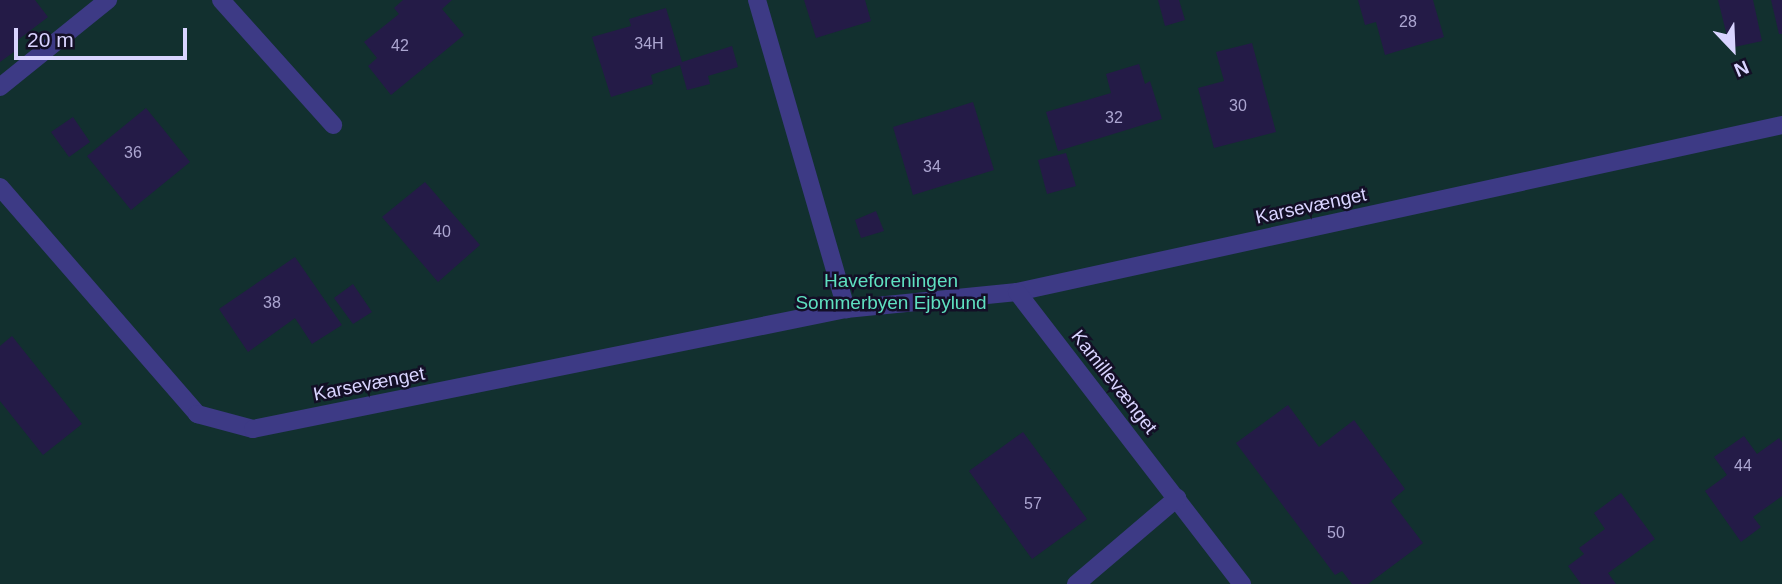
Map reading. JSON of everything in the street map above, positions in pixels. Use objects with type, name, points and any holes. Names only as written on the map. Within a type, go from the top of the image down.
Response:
[{"type":"lane","points":[[0,87],[108,0]]},
{"type":"lane","points":[[221,0],[333,125]]},
{"type":"lane","points":[[757,0],[846,309]]},
{"type":"lane","name":"Karsevænget","points":[[0,187],[197,414],[253,429],[846,309],[1017,292],[1782,125]]},
{"type":"lane","name":"Kamillevænget","points":[[1017,292],[1242,584]]},
{"type":"lane","points":[[1076,584],[1177,498]]},
{"type":"green space","name":"Haveforeningen Sommerbyen Ejbylund","points":[[0,0],[1782,0],[1782,584],[0,584]]},
{"type":"building","points":[[0,0],[35,0],[48,17],[14,43],[18,49],[0,62]]},
{"type":"building","points":[[403,0],[452,0],[442,9],[464,35],[391,95],[368,66],[377,58],[364,42],[399,14],[394,8]]},
{"type":"building","points":[[804,0],[865,0],[871,21],[816,38]]},
{"type":"building","points":[[1158,0],[1179,0],[1185,20],[1165,26]]},
{"type":"building","points":[[1358,0],[1433,0],[1444,37],[1385,55],[1376,22],[1365,25]]},
{"type":"building","points":[[1718,0],[1753,0],[1762,41],[1730,48]]},
{"type":"building","points":[[1771,0],[1782,0],[1782,34],[1779,34]]},
{"type":"building","points":[[666,8],[682,62],[732,46],[738,67],[708,76],[710,84],[687,90],[680,65],[651,75],[653,84],[611,97],[592,37],[631,26],[629,19]]},
{"type":"building","points":[[1252,43],[1276,132],[1214,148],[1198,88],[1224,81],[1216,52]]},
{"type":"building","points":[[1139,64],[1145,84],[1150,81],[1162,119],[1058,151],[1046,112],[1111,93],[1106,74]]},
{"type":"building","points":[[973,102],[994,170],[913,195],[893,127]]},
{"type":"building","points":[[146,108],[190,162],[131,210],[87,156]]},
{"type":"building","points":[[73,117],[90,142],[69,157],[51,132]]},
{"type":"building","points":[[1066,153],[1076,186],[1047,194],[1038,160]]},
{"type":"building","points":[[425,182],[480,245],[438,282],[382,217]]},
{"type":"building","points":[[876,211],[884,231],[861,238],[855,220]]},
{"type":"building","points":[[295,257],[342,325],[312,344],[295,318],[248,352],[219,309]]},
{"type":"building","points":[[353,284],[372,312],[353,324],[334,298]]},
{"type":"building","points":[[12,336],[82,424],[43,455],[0,401],[0,346]]},
{"type":"building","points":[[1288,405],[1319,447],[1354,420],[1405,489],[1391,501],[1423,543],[1368,584],[1352,584],[1342,571],[1335,575],[1236,443]]},
{"type":"building","points":[[1023,432],[1087,519],[1032,559],[969,471]]},
{"type":"building","points":[[1744,436],[1757,454],[1779,438],[1782,442],[1782,496],[1753,517],[1761,527],[1741,542],[1705,491],[1727,475],[1714,457]]},
{"type":"building","points":[[1621,493],[1655,539],[1608,573],[1616,584],[1581,584],[1568,566],[1584,554],[1579,548],[1605,529],[1594,513]]}]
